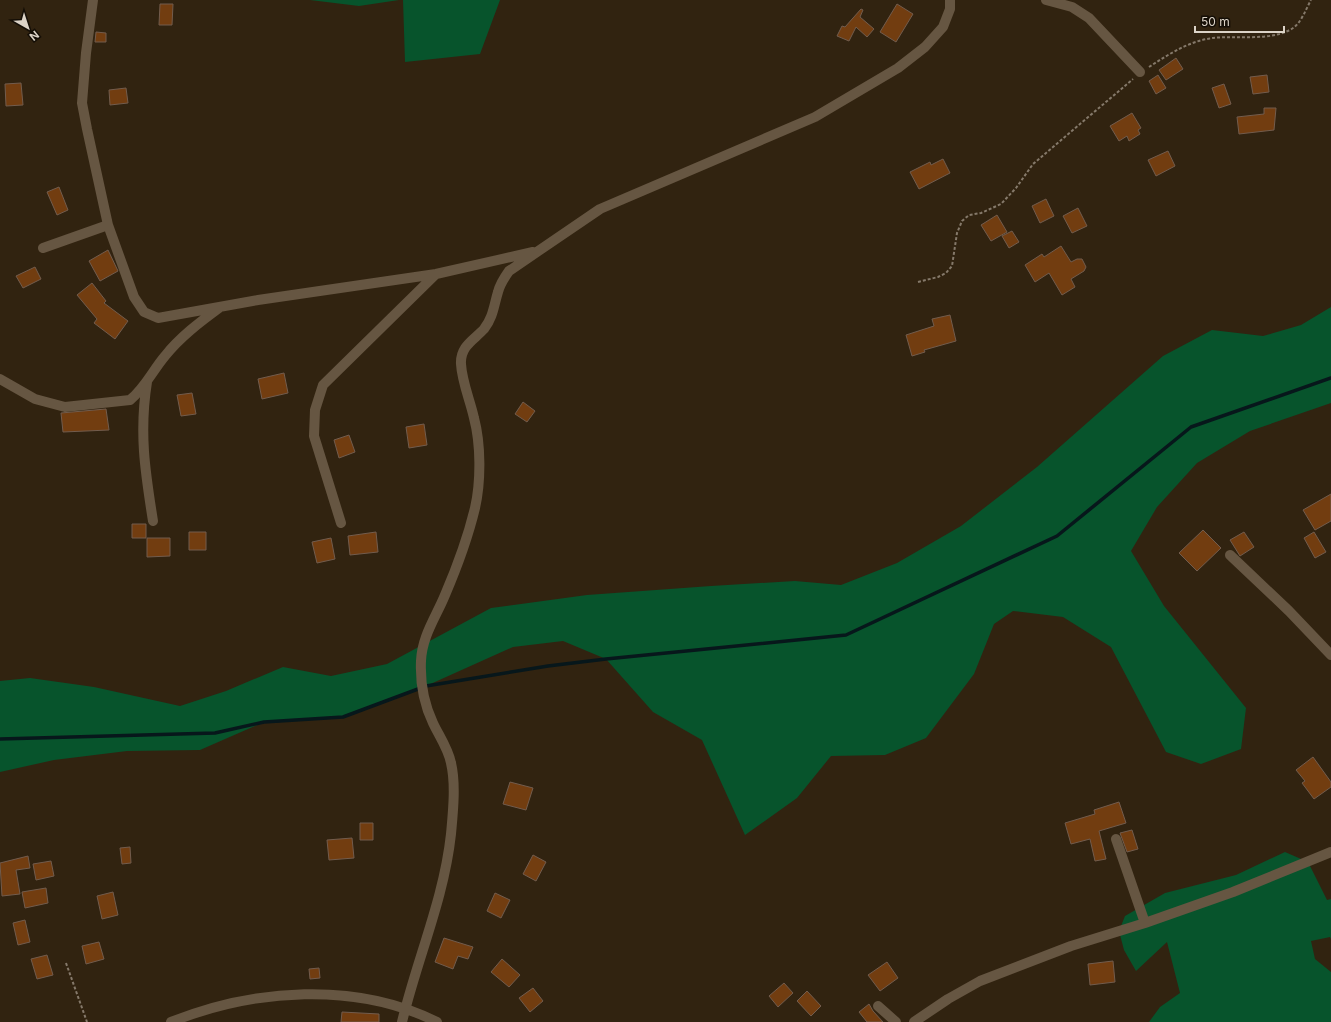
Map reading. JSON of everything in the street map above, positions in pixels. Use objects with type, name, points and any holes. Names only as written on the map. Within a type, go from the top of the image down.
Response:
[{"type":"street","points":[[93,0],[86,53],[82,103],[108,225],[134,296],[144,312],[158,318],[222,306],[436,274],[538,250]]},
{"type":"street","points":[[402,1022],[444,877],[451,834],[453,784],[451,762],[443,742],[432,722],[422,691],[421,660],[427,634],[456,566],[475,508],[478,487],[479,463],[475,421],[461,364],[462,353],[467,344],[485,328],[493,314],[501,282],[509,271],[538,250],[600,209],[815,117],[898,68],[925,47],[943,27],[950,9],[950,0]]},
{"type":"street","points":[[1046,0],[1072,7],[1089,18],[1140,72]]},
{"type":"street","points":[[43,248],[108,225]]},
{"type":"street","points":[[341,523],[314,436],[315,410],[323,385],[436,274]]},
{"type":"street","points":[[0,379],[35,399],[65,407],[130,400],[146,382],[166,355],[194,326],[222,306]]},
{"type":"street","points":[[146,382],[142,435],[144,466],[153,521]]},
{"type":"street","points":[[1230,555],[1331,655]]},
{"type":"street","points":[[1116,839],[1145,923]]},
{"type":"street","points":[[914,1022],[948,998],[980,982],[1072,946],[1145,923],[1233,892],[1331,852]]},
{"type":"street","points":[[171,1022],[200,1010],[234,1002],[303,994],[362,996],[405,1009],[437,1022]]},
{"type":"street","points":[[878,1006],[896,1022]]},
{"type":"path","points":[[918,282],[938,277],[946,273],[952,266],[957,234],[962,221],[969,215],[981,213],[1001,204],[1016,188],[1033,164],[1140,72],[1178,48],[1213,38],[1254,37],[1280,33],[1293,28],[1311,0]]},
{"type":"path","points":[[66,963],[87,1022]]},
{"type":"green space","points":[[310,0],[399,0],[359,6]]},
{"type":"green space","points":[[403,0],[500,0],[480,54],[405,62]]},
{"type":"green space","points":[[1331,307],[1331,403],[1250,431],[1197,463],[1157,507],[1131,551],[1164,606],[1246,708],[1241,749],[1201,764],[1166,752],[1111,647],[1063,617],[1013,611],[994,624],[974,674],[926,738],[885,755],[831,756],[797,798],[745,835],[702,740],[653,712],[606,659],[563,641],[513,647],[426,686],[343,717],[264,722],[200,750],[127,751],[54,760],[0,772],[0,681],[30,678],[94,687],[180,706],[226,691],[283,667],[331,676],[387,664],[491,608],[587,595],[711,586],[795,581],[841,585],[897,563],[961,526],[1037,467],[1163,356],[1212,330],[1263,336],[1301,325]]},
{"type":"green space","points":[[1285,852],[1308,862],[1327,900],[1331,899],[1331,939],[1330,937],[1311,941],[1315,959],[1331,972],[1331,1022],[1149,1022],[1160,1007],[1180,993],[1167,942],[1136,971],[1124,950],[1119,931],[1125,916],[1165,893],[1236,875]]},
{"type":"building","points":[[160,4],[173,4],[172,25],[159,25]]},
{"type":"building","points":[[897,4],[913,14],[896,42],[880,32]]},
{"type":"building","points":[[861,9],[863,10],[860,17],[874,29],[867,37],[856,27],[849,41],[837,36],[842,26],[845,27]]},
{"type":"building","points":[[96,32],[106,33],[106,42],[95,42]]},
{"type":"building","points":[[1176,58],[1183,69],[1166,80],[1159,70]]},
{"type":"building","points":[[1158,75],[1166,88],[1156,94],[1149,81]]},
{"type":"building","points":[[1267,75],[1269,92],[1253,94],[1250,77]]},
{"type":"building","points":[[21,83],[23,105],[6,106],[5,84]]},
{"type":"building","points":[[1224,84],[1231,104],[1219,108],[1212,88]]},
{"type":"building","points":[[126,88],[128,103],[110,105],[109,90]]},
{"type":"building","points":[[1264,108],[1276,108],[1274,130],[1239,134],[1237,117],[1264,114]]},
{"type":"building","points":[[1132,113],[1141,128],[1138,130],[1140,134],[1129,141],[1127,136],[1119,141],[1110,126]]},
{"type":"building","points":[[1168,151],[1175,166],[1156,176],[1148,160]]},
{"type":"building","points":[[943,159],[950,173],[919,189],[910,172],[930,162],[931,165]]},
{"type":"building","points":[[59,187],[68,210],[57,215],[47,192]]},
{"type":"building","points":[[1046,199],[1054,216],[1040,223],[1032,206]]},
{"type":"building","points":[[1078,208],[1087,226],[1072,233],[1063,216]]},
{"type":"building","points":[[997,215],[1007,232],[991,241],[981,225]]},
{"type":"building","points":[[1012,231],[1019,242],[1009,248],[1002,236]]},
{"type":"building","points":[[1061,246],[1071,262],[1077,259],[1082,259],[1086,267],[1084,271],[1071,279],[1075,287],[1062,295],[1049,273],[1035,282],[1025,265],[1042,254],[1044,257]]},
{"type":"building","points":[[108,250],[118,271],[100,281],[89,261]]},
{"type":"building","points":[[35,267],[41,279],[23,288],[16,276]]},
{"type":"building","points":[[92,283],[106,301],[104,303],[128,321],[115,339],[94,323],[97,319],[77,295]]},
{"type":"building","points":[[950,315],[956,341],[924,350],[925,352],[912,356],[906,335],[934,326],[932,319]]},
{"type":"building","points":[[284,373],[288,393],[262,399],[258,379]]},
{"type":"building","points":[[192,393],[196,414],[181,416],[177,395]]},
{"type":"building","points":[[523,402],[535,411],[527,422],[515,414]]},
{"type":"building","points":[[106,409],[109,430],[63,432],[61,413]]},
{"type":"building","points":[[424,424],[427,445],[409,448],[406,427]]},
{"type":"building","points":[[349,435],[355,452],[339,458],[334,440]]},
{"type":"building","points":[[1331,494],[1331,521],[1315,530],[1303,510]]},
{"type":"building","points":[[132,524],[146,524],[146,538],[132,538]]},
{"type":"building","points":[[1203,530],[1221,548],[1197,571],[1179,553]]},
{"type":"building","points":[[189,532],[206,532],[206,550],[189,550]]},
{"type":"building","points":[[376,532],[378,552],[350,555],[348,536]]},
{"type":"building","points":[[1244,532],[1254,547],[1240,556],[1230,540]]},
{"type":"building","points":[[1314,532],[1326,552],[1315,558],[1304,538]]},
{"type":"building","points":[[147,538],[170,538],[170,556],[147,557]]},
{"type":"building","points":[[331,538],[335,559],[317,563],[312,542]]},
{"type":"building","points":[[1313,757],[1331,782],[1331,787],[1314,799],[1302,783],[1305,781],[1296,770]]},
{"type":"building","points":[[510,782],[533,788],[526,810],[503,804]]},
{"type":"building","points":[[1119,802],[1126,823],[1099,831],[1106,859],[1095,861],[1090,839],[1071,844],[1065,823],[1095,814],[1094,810]]},
{"type":"building","points":[[360,823],[373,823],[373,840],[360,840]]},
{"type":"building","points":[[1132,830],[1138,849],[1127,852],[1120,833]]},
{"type":"building","points":[[352,838],[354,858],[329,860],[327,840]]},
{"type":"building","points":[[130,847],[131,863],[122,864],[120,848]]},
{"type":"building","points":[[533,855],[546,862],[536,881],[523,874]]},
{"type":"building","points":[[28,856],[30,868],[16,870],[20,894],[2,896],[0,863]]},
{"type":"building","points":[[51,861],[54,876],[36,880],[33,864]]},
{"type":"building","points":[[46,888],[48,903],[25,908],[22,892]]},
{"type":"building","points":[[113,892],[118,915],[102,919],[97,896]]},
{"type":"building","points":[[495,893],[510,900],[501,918],[487,911]]},
{"type":"building","points":[[25,920],[30,942],[18,945],[13,923]]},
{"type":"building","points":[[444,938],[473,947],[468,959],[458,956],[453,969],[435,962]]},
{"type":"building","points":[[99,942],[104,959],[86,964],[82,946]]},
{"type":"building","points":[[47,955],[53,975],[37,979],[31,959]]},
{"type":"building","points":[[502,959],[520,975],[509,987],[491,972]]},
{"type":"building","points":[[1113,961],[1115,982],[1090,985],[1088,964]]},
{"type":"building","points":[[887,962],[898,978],[880,991],[868,975]]},
{"type":"building","points":[[319,968],[320,978],[310,979],[309,969]]},
{"type":"building","points":[[784,983],[793,993],[778,1007],[769,996]]},
{"type":"building","points":[[533,988],[543,1001],[530,1012],[519,998]]},
{"type":"building","points":[[807,991],[821,1006],[811,1016],[797,1001]]},
{"type":"building","points":[[869,1004],[883,1022],[867,1022],[859,1012]]},
{"type":"building","points":[[342,1012],[379,1014],[379,1022],[341,1022]]},
{"type":"waterway","points":[[0,739],[215,733],[264,722],[343,717],[426,686],[548,666],[846,635],[1057,536],[1191,427],[1331,378]]}]
